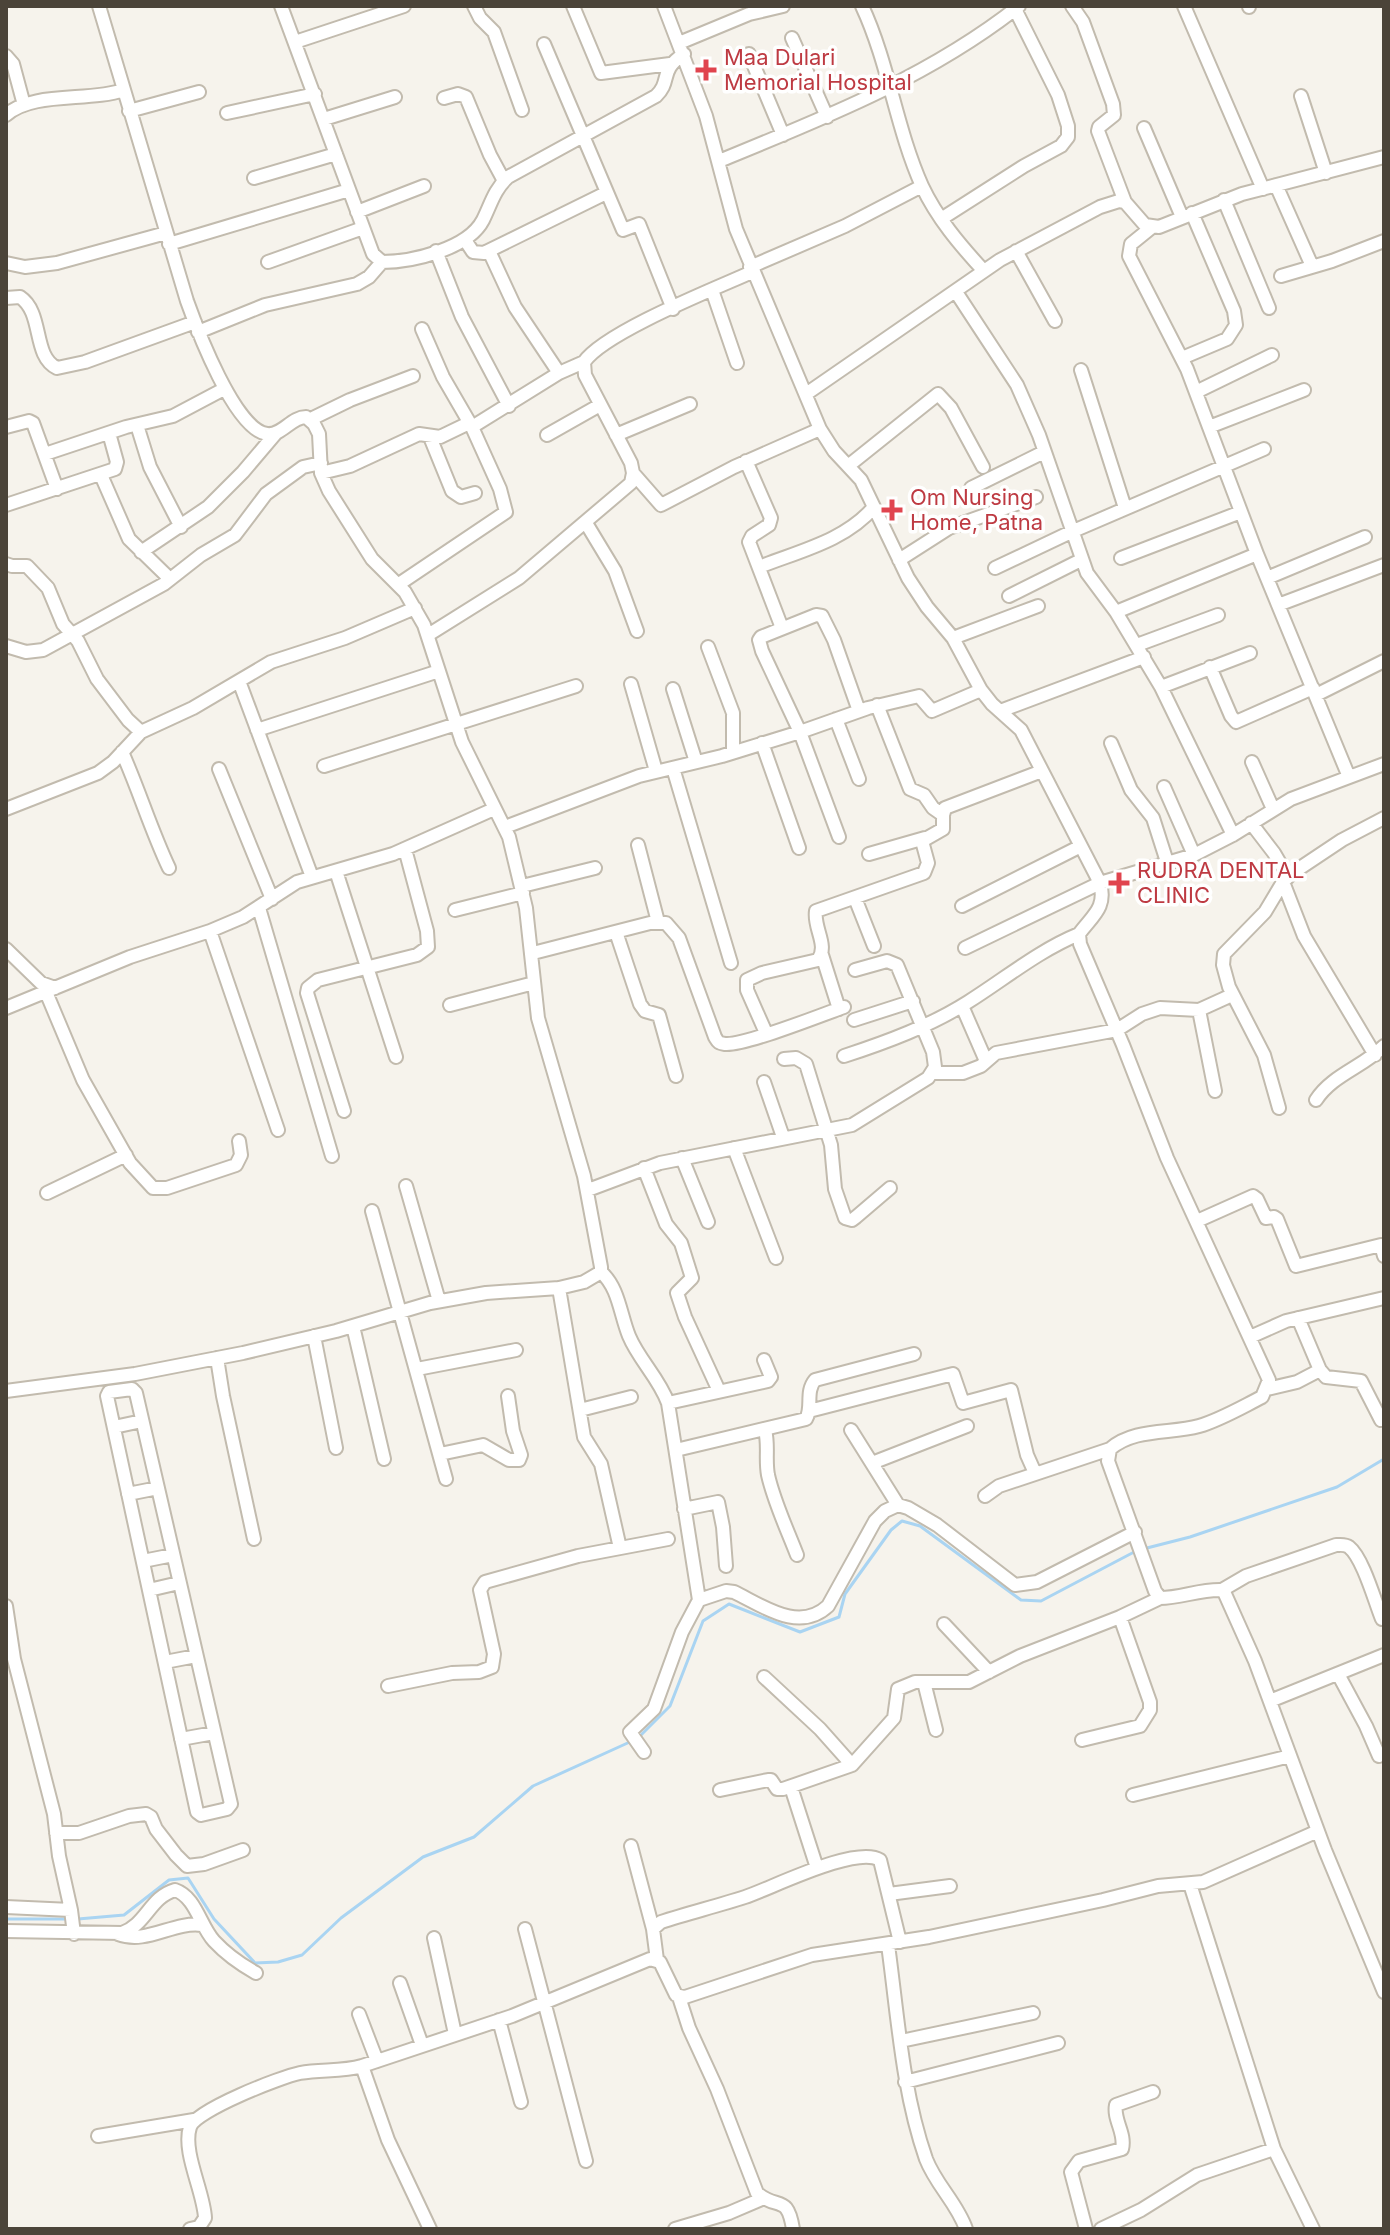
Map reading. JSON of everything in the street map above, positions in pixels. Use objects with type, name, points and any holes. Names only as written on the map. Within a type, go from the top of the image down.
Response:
[{"type":"street","points":[[99,6],[196,327],[224,389],[256,428],[266,434],[276,433]]},
{"type":"street","points":[[281,6],[373,254],[382,262]]},
{"type":"street","points":[[295,42],[404,6]]},
{"type":"street","points":[[474,6],[480,18],[494,32],[522,110]]},
{"type":"street","points":[[573,6],[601,73],[670,64]]},
{"type":"street","points":[[664,6],[706,116],[729,211],[751,270],[820,429],[834,451],[861,480],[917,595],[953,638],[981,690],[1021,730],[1100,883],[1100,910],[1079,934],[1045,950],[962,1006],[924,1026],[844,1056]]},
{"type":"street","points":[[6,298],[20,297],[28,304],[47,360],[57,368],[265,305],[357,284],[369,277],[382,262],[436,251],[465,240],[478,228],[494,194],[504,181],[656,96],[664,88],[666,71],[681,49],[749,14],[783,6]]},
{"type":"street","points":[[862,6],[877,40],[900,124],[922,186],[941,219],[983,270]]},
{"type":"street","points":[[1072,6],[1083,22],[1113,104],[1114,115],[1098,131],[1125,202],[1145,225],[1152,227]]},
{"type":"street","points":[[1184,6],[1270,187],[1312,266]]},
{"type":"street","points":[[719,161],[892,87],[973,40],[1017,8],[1058,95],[1068,126],[1068,137],[1061,146],[941,219]]},
{"type":"street","points":[[792,38],[827,117]]},
{"type":"street","points":[[544,44],[623,230],[639,224],[673,309]]},
{"type":"street","points":[[749,54],[783,135]]},
{"type":"street","points":[[6,56],[13,64],[12,85],[24,105]]},
{"type":"street","points":[[6,115],[24,105],[41,101],[107,95],[124,90]]},
{"type":"street","points":[[129,111],[199,92]]},
{"type":"street","points":[[227,113],[315,94]]},
{"type":"street","points":[[444,98],[458,94],[466,97],[504,181]]},
{"type":"street","points":[[1301,96],[1326,173]]},
{"type":"street","points":[[324,119],[395,97]]},
{"type":"street","points":[[1144,128],[1234,311],[1236,325],[1227,339],[1182,358]]},
{"type":"street","points":[[254,178],[336,154]]},
{"type":"street","points":[[1349,777],[1257,554],[1182,358],[1129,256],[1131,244],[1152,227],[1224,200],[1384,157]]},
{"type":"street","points":[[357,212],[424,186]]},
{"type":"street","points":[[6,646],[35,652],[170,579],[201,555],[235,535],[266,494],[303,467],[350,466],[419,434],[440,437],[470,425],[509,406],[559,373],[584,362],[605,343],[922,186]]},
{"type":"street","points":[[6,263],[25,267],[57,263],[167,238],[349,190]]},
{"type":"street","points":[[465,240],[473,252],[489,251],[606,193]]},
{"type":"street","points":[[1224,200],[1269,308]]},
{"type":"street","points":[[806,394],[956,292],[983,270],[1100,207],[1125,202]]},
{"type":"street","points":[[268,262],[363,228]]},
{"type":"street","points":[[1281,276],[1384,241]]},
{"type":"street","points":[[436,251],[462,317],[509,406]]},
{"type":"street","points":[[489,251],[515,307],[559,373]]},
{"type":"street","points":[[1016,251],[1055,321]]},
{"type":"street","points":[[712,290],[737,363]]},
{"type":"street","points":[[956,292],[1013,377],[1044,452],[1081,560],[1094,586],[1116,612],[1161,687],[1233,835]]},
{"type":"street","points":[[399,584],[506,512],[500,489],[422,329]]},
{"type":"street","points":[[1196,392],[1272,355]]},
{"type":"street","points":[[584,362],[585,375],[633,473],[661,505],[746,461],[820,429]]},
{"type":"street","points":[[1081,370],[1125,508]]},
{"type":"street","points":[[311,419],[413,376]]},
{"type":"street","points":[[45,454],[181,413],[224,389]]},
{"type":"street","points":[[1209,427],[1304,390]]},
{"type":"street","points":[[848,466],[938,394],[945,398],[983,467]]},
{"type":"street","points":[[616,435],[690,404]]},
{"type":"street","points":[[547,435],[600,405]]},
{"type":"street","points":[[141,552],[208,507],[276,433],[295,418],[306,417],[311,419],[319,434],[321,468],[329,491],[364,548],[380,568],[399,584],[428,635],[455,723],[469,760],[505,827],[523,890],[533,953],[538,1018],[588,1190],[601,1272],[615,1293],[631,1341],[668,1403],[699,1600],[682,1632],[654,1709],[630,1732],[642,1750]]},
{"type":"street","points":[[6,427],[29,421],[33,423],[57,489]]},
{"type":"street","points":[[137,425],[150,467],[181,527]]},
{"type":"street","points":[[6,505],[101,475],[117,466],[109,433]]},
{"type":"street","points":[[430,437],[452,491],[461,497],[475,493]]},
{"type":"street","points":[[995,568],[1264,449]]},
{"type":"street","points":[[971,488],[1044,452]]},
{"type":"street","points":[[746,461],[771,518],[769,525],[750,538],[782,628]]},
{"type":"street","points":[[428,635],[519,578],[626,489],[633,473]]},
{"type":"street","points":[[101,475],[125,533],[170,579]]},
{"type":"street","points":[[899,560],[949,528],[1036,497]]},
{"type":"street","points":[[759,567],[839,536],[862,521],[874,507]]},
{"type":"street","points":[[1121,558],[1241,512]]},
{"type":"street","points":[[586,523],[615,571],[637,631]]},
{"type":"street","points":[[1267,578],[1365,537]]},
{"type":"street","points":[[1116,612],[1257,554]]},
{"type":"street","points":[[1009,596],[1081,560]]},
{"type":"street","points":[[6,564],[27,566],[48,588],[63,624],[73,634],[97,679],[141,732]]},
{"type":"street","points":[[1278,605],[1384,565]]},
{"type":"street","points":[[953,638],[1038,606]]},
{"type":"street","points":[[6,809],[98,773],[141,732],[193,708],[284,656],[345,638],[415,608]]},
{"type":"street","points":[[839,837],[800,732],[759,644],[761,637],[816,615],[822,616],[834,640],[859,711]]},
{"type":"street","points":[[1137,645],[1218,615]]},
{"type":"street","points":[[708,647],[733,713],[733,752]]},
{"type":"street","points":[[1161,687],[1250,653]]},
{"type":"street","points":[[1000,711],[1144,657]]},
{"type":"street","points":[[1210,667],[1236,722],[1384,661]]},
{"type":"street","points":[[257,730],[439,671]]},
{"type":"street","points":[[239,681],[312,877]]},
{"type":"street","points":[[631,684],[656,771]]},
{"type":"street","points":[[324,766],[576,686]]},
{"type":"street","points":[[673,689],[696,762]]},
{"type":"street","points":[[505,827],[656,771],[800,732],[877,705],[919,696],[932,711],[981,690]]},
{"type":"street","points":[[877,705],[910,789],[924,795],[933,808],[943,815]]},
{"type":"street","points":[[836,719],[859,779]]},
{"type":"street","points":[[762,743],[799,848]]},
{"type":"street","points":[[1111,743],[1131,790],[1153,818],[1168,865]]},
{"type":"street","points":[[122,752],[169,868]]},
{"type":"street","points":[[1252,762],[1273,809]]},
{"type":"street","points":[[965,948],[1100,883],[1194,855],[1300,795],[1384,764]]},
{"type":"street","points":[[673,768],[731,963]]},
{"type":"street","points":[[219,769],[272,899]]},
{"type":"street","points":[[869,854],[925,838],[943,829],[945,808],[1042,771]]},
{"type":"street","points":[[1164,787],[1194,855]]},
{"type":"street","points":[[6,1008],[130,957],[210,931],[259,908],[297,882],[405,849],[494,809]]},
{"type":"street","points":[[1279,1108],[1261,1047],[1232,995],[1223,965],[1224,954],[1265,912],[1286,879],[1342,840],[1384,818]]},
{"type":"street","points":[[1251,823],[1286,879],[1304,936],[1380,1050],[1329,1084],[1316,1100]]},
{"type":"street","points":[[533,953],[658,922],[666,923],[679,938],[719,1042],[734,1043],[842,1008],[822,955],[816,911],[927,871],[928,863],[922,844],[925,838]]},
{"type":"street","points":[[638,845],[658,922]]},
{"type":"street","points":[[962,906],[1079,847]]},
{"type":"street","points":[[344,1111],[308,988],[318,980],[417,955],[428,947],[405,849]]},
{"type":"street","points":[[455,910],[595,868]]},
{"type":"street","points":[[336,871],[396,1057]]},
{"type":"street","points":[[855,898],[874,946]]},
{"type":"street","points":[[259,908],[332,1156]]},
{"type":"street","points":[[210,931],[278,1130]]},
{"type":"street","points":[[616,932],[642,1008],[659,1015],[676,1076]]},
{"type":"street","points":[[985,1496],[999,1486],[1035,1473],[1051,1471],[1142,1434],[1200,1426],[1262,1397],[1269,1380],[1167,1158],[1083,951],[1079,934]]},
{"type":"street","points":[[6,949],[51,990],[83,1080],[126,1155],[148,1184],[160,1189],[236,1165],[241,1155],[239,1141]]},
{"type":"street","points":[[766,1033],[747,990],[747,980],[762,973],[818,960],[822,955]]},
{"type":"street","points":[[855,970],[892,961],[897,965],[933,1052],[933,1073]]},
{"type":"street","points":[[450,1005],[534,983]]},
{"type":"street","points":[[588,1190],[644,1168],[682,1158],[843,1128],[861,1121],[933,1073],[963,1073],[981,1066],[996,1053],[1117,1030],[1142,1014],[1160,1008],[1199,1010],[1232,995]]},
{"type":"street","points":[[854,1020],[913,1001]]},
{"type":"street","points":[[962,1006],[986,1061]]},
{"type":"street","points":[[1199,1010],[1215,1091]]},
{"type":"street","points":[[784,1059],[796,1058],[806,1064],[833,1153],[836,1197],[845,1218],[856,1217],[890,1188]]},
{"type":"street","points":[[764,1082],[783,1137]]},
{"type":"street","points":[[734,1148],[776,1258]]},
{"type":"street","points":[[47,1193],[126,1155]]},
{"type":"street","points":[[682,1158],[708,1222]]},
{"type":"street","points":[[644,1168],[666,1224],[681,1243],[692,1278],[677,1293],[719,1391]]},
{"type":"street","points":[[406,1186],[439,1301]]},
{"type":"street","points":[[1197,1221],[1253,1196],[1266,1218],[1277,1219],[1296,1266],[1381,1245],[1384,1256]]},
{"type":"street","points":[[372,1211],[446,1479]]},
{"type":"street","points":[[6,1391],[119,1376],[217,1358],[353,1326],[439,1301],[486,1293],[559,1288],[584,1282],[601,1272]]},
{"type":"street","points":[[559,1288],[585,1440],[601,1464],[620,1548]]},
{"type":"street","points":[[1250,1337],[1298,1318],[1384,1298]]},
{"type":"street","points":[[1298,1318],[1320,1370],[1326,1377],[1361,1381],[1383,1423]]},
{"type":"street","points":[[353,1326],[384,1459]]},
{"type":"street","points":[[314,1336],[336,1448]]},
{"type":"street","points":[[417,1369],[516,1350]]},
{"type":"street","points":[[676,1450],[806,1419],[810,1389],[815,1380],[914,1354]]},
{"type":"street","points":[[217,1358],[254,1539]]},
{"type":"street","points":[[668,1403],[768,1381],[771,1377],[764,1360]]},
{"type":"street","points":[[1267,1389],[1288,1385],[1320,1370]]},
{"type":"street","points":[[809,1411],[953,1374],[963,1403],[1011,1390],[1027,1455],[1035,1473]]},
{"type":"street","points":[[119,1376],[121,1390]]},
{"type":"street","points":[[121,1390],[135,1391],[231,1806],[201,1815],[197,1812],[107,1396],[109,1392],[121,1390]]},
{"type":"street","points":[[440,1454],[483,1445],[509,1460],[519,1460],[521,1455],[514,1435],[508,1396]]},
{"type":"street","points":[[580,1410],[631,1397]]},
{"type":"street","points":[[114,1427],[142,1421]]},
{"type":"street","points":[[872,1463],[967,1426]]},
{"type":"street","points":[[765,1430],[769,1480],[797,1555]]},
{"type":"street","points":[[851,1430],[898,1505],[937,1525],[1015,1585],[1037,1582],[1136,1534]]},
{"type":"street","points":[[1110,1449],[1108,1461],[1160,1598]]},
{"type":"street","points":[[128,1494],[158,1488]]},
{"type":"street","points":[[684,1509],[718,1502],[726,1566]]},
{"type":"street","points":[[699,1600],[734,1592],[793,1618],[821,1613],[828,1606],[875,1521],[885,1511],[898,1505]]},
{"type":"street","points":[[388,1686],[452,1673],[479,1672],[492,1667],[494,1654],[480,1590],[485,1582],[578,1556],[668,1539]]},
{"type":"street","points":[[720,1790],[768,1780],[777,1789],[791,1787],[852,1765],[894,1718],[898,1689],[915,1682],[969,1682],[1020,1656],[1160,1598],[1173,1598],[1206,1589],[1222,1590],[1246,1576],[1336,1545],[1349,1547],[1382,1619]]},
{"type":"street","points":[[143,1561],[173,1555]]},
{"type":"street","points":[[149,1590],[179,1583]]},
{"type":"street","points":[[1222,1590],[1255,1661],[1318,1831],[1383,1984]]},
{"type":"street","points":[[6,1609],[11,1665],[56,1833],[74,1932]]},
{"type":"street","points":[[1082,1740],[1140,1726],[1150,1710],[1150,1702],[1120,1617]]},
{"type":"street","points":[[944,1624],[989,1672]]},
{"type":"street","points":[[1270,1701],[1384,1655]]},
{"type":"street","points":[[165,1662],[196,1656]]},
{"type":"street","points":[[1338,1674],[1379,1756]]},
{"type":"street","points":[[764,1677],[820,1729],[852,1765]]},
{"type":"street","points":[[924,1682],[936,1730]]},
{"type":"street","points":[[181,1739],[214,1733]]},
{"type":"street","points":[[1133,1795],[1290,1756]]},
{"type":"street","points":[[791,1787],[817,1868]]},
{"type":"street","points":[[56,1833],[79,1833],[129,1816],[146,1814],[187,1866],[204,1864],[243,1850]]},
{"type":"street","points":[[679,1997],[691,1996],[812,1955],[894,1943],[1103,1900],[1145,1888],[1203,1882],[1318,1831]]},
{"type":"street","points":[[631,1846],[653,1929],[657,1960],[679,1997],[756,2189],[764,2198],[786,2206],[791,2214],[793,2229]]},
{"type":"street","points":[[653,1929],[661,1922],[755,1893],[817,1868],[870,1856],[880,1860],[889,1894],[905,2082],[930,2168],[958,2210],[966,2229]]},
{"type":"street","points":[[1190,1884],[1274,2149],[1313,2229]]},
{"type":"street","points":[[889,1894],[950,1886]]},
{"type":"street","points":[[6,1931],[122,1933],[134,1928],[157,1899],[175,1890],[188,1897],[202,1925],[228,1955],[256,1973]]},
{"type":"street","points":[[6,1907],[72,1911]]},
{"type":"street","points":[[115,1933],[133,1938],[149,1936],[186,1923],[202,1925]]},
{"type":"street","points":[[525,1929],[586,2161]]},
{"type":"street","points":[[434,1938],[455,2034]]},
{"type":"street","points":[[98,2136],[194,2120],[213,2108],[294,2075],[347,2071],[499,2020],[645,1961],[657,1960]]},
{"type":"street","points":[[400,1983],[422,2045]]},
{"type":"street","points":[[901,2041],[1033,2013]]},
{"type":"street","points":[[359,2014],[377,2061]]},
{"type":"street","points":[[499,2020],[521,2102]]},
{"type":"street","points":[[905,2082],[1058,2043]]},
{"type":"street","points":[[362,2066],[388,2140],[430,2229]]},
{"type":"street","points":[[1086,2229],[1071,2172],[1079,2161],[1122,2149],[1124,2138],[1114,2108],[1153,2092]]},
{"type":"street","points":[[194,2120],[190,2126],[190,2146],[205,2211],[204,2222],[197,2228]]},
{"type":"street","points":[[1101,2229],[1119,2226],[1197,2175],[1274,2149]]},
{"type":"street","points":[[675,2229],[729,2213],[764,2198]]},
{"type":"waterway","points":[[1143,1549],[1190,1537],[1337,1487],[1384,1459]]},
{"type":"waterway","points":[[639,1737],[670,1706],[703,1621],[729,1604],[800,1632],[839,1617],[845,1594],[891,1530],[902,1521],[920,1526],[1021,1600],[1041,1601],[1136,1551]]},
{"type":"waterway","points":[[78,1919],[124,1915],[169,1880],[188,1878],[214,1919],[255,1963],[278,1962],[302,1955],[341,1918],[423,1857],[474,1837],[533,1786],[632,1741]]},
{"type":"waterway","points":[[6,1919],[70,1919]]},
{"type":"place","name":"Maa Dulari Memorial Hospital","points":[[706,70]]},
{"type":"place","name":"Om Nursing Home, Patna","points":[[892,510]]},
{"type":"place","name":"RUDRA DENTAL CLINIC","points":[[1119,883]]}]
